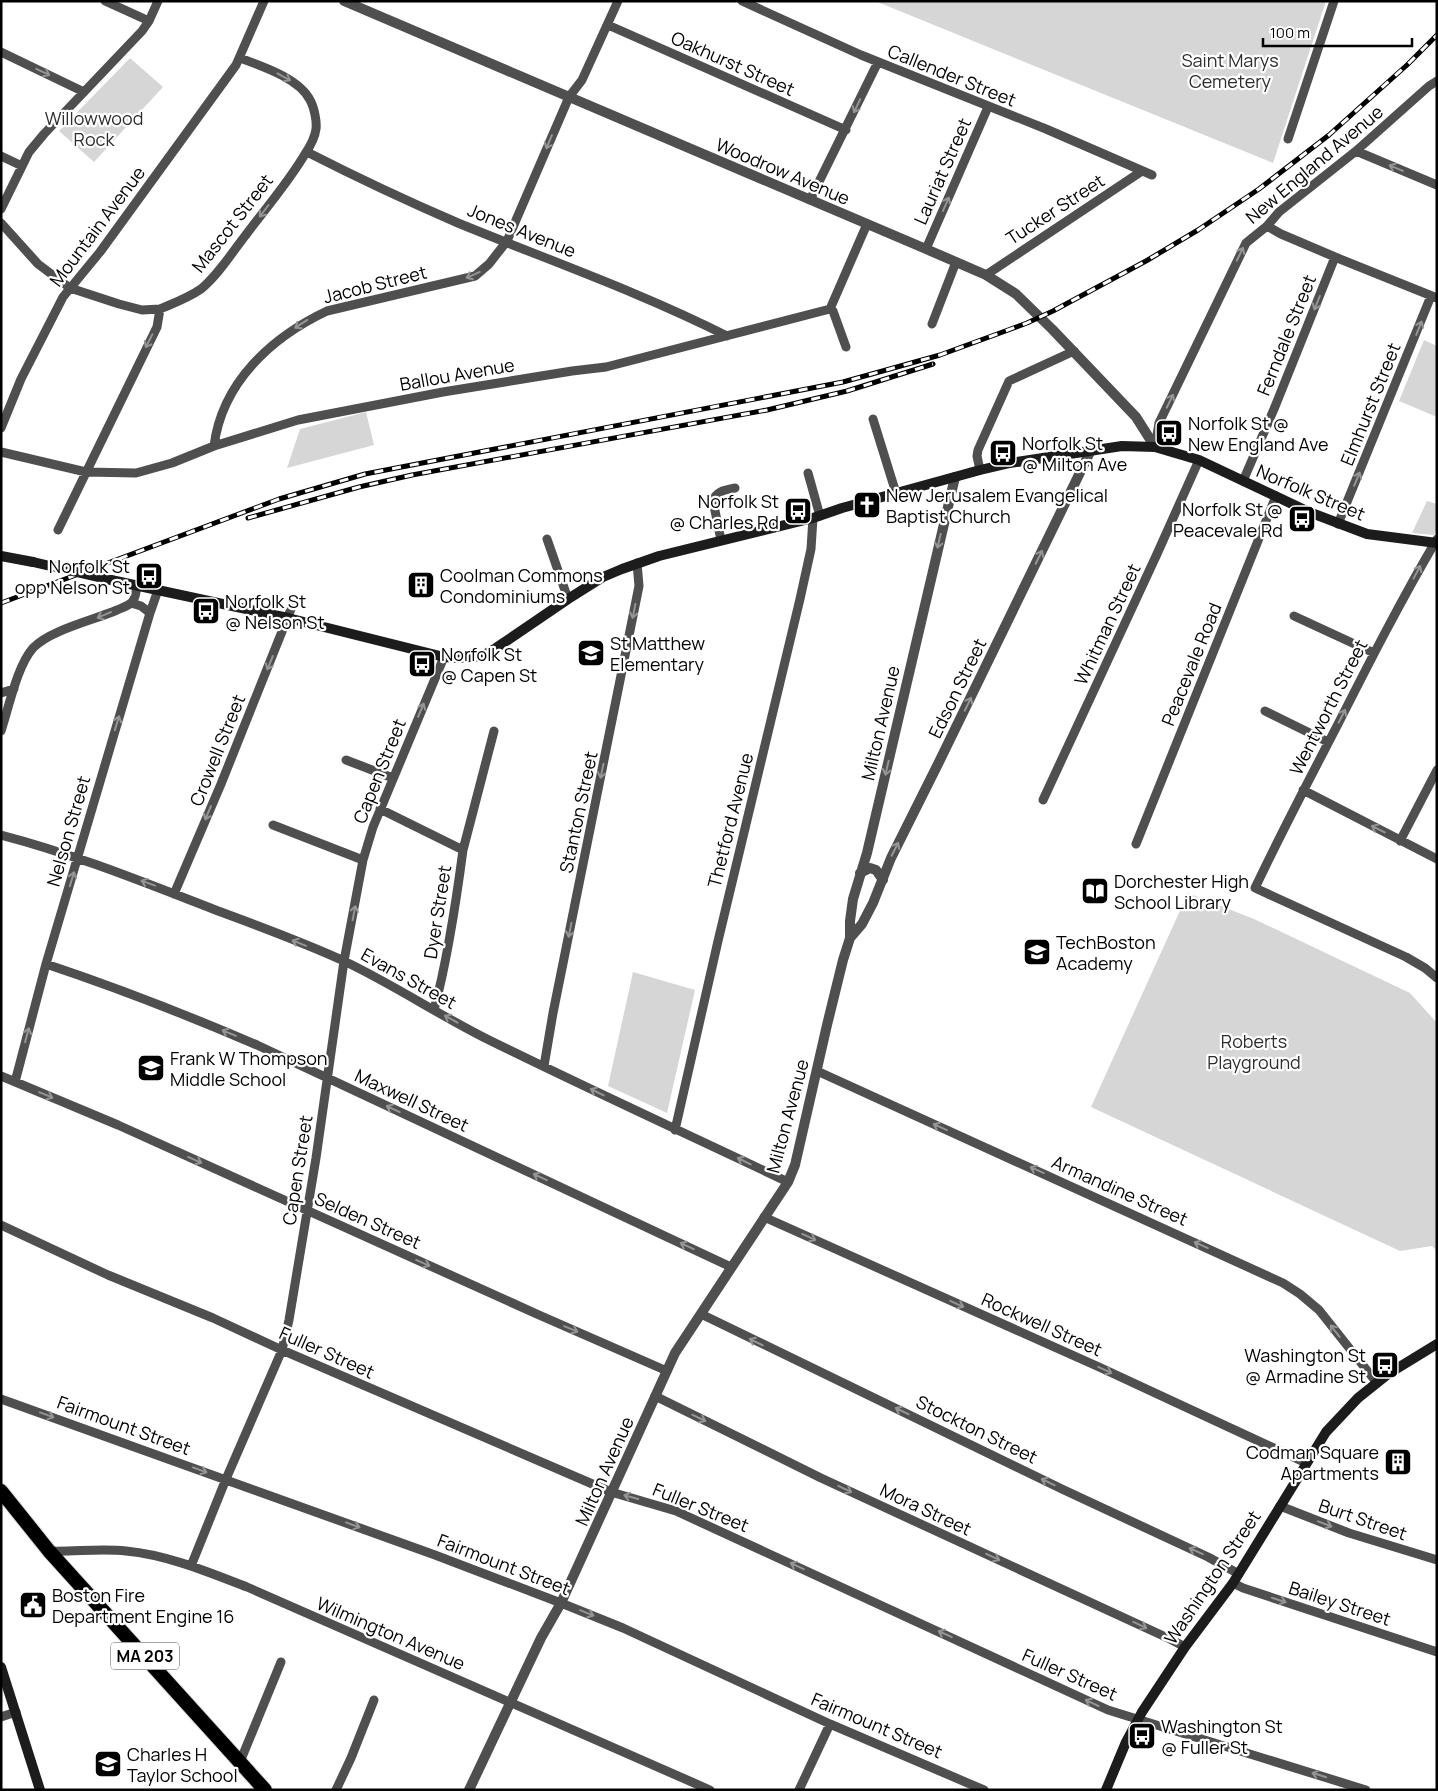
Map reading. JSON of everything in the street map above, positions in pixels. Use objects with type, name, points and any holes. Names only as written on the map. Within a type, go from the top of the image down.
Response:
[{"type":"highway","name":"MA 203","points":[[1,1491],[49,1551],[265,1790]]},
{"type":"main road","name":"Norfolk Street","points":[[1,556],[288,618],[444,657],[458,658],[482,656],[568,598],[603,577],[637,563],[816,517],[980,470],[1091,450],[1126,446],[1155,447],[1199,460],[1338,524],[1367,534],[1436,542]]},
{"type":"main road","name":"Washington Street","points":[[1106,1790],[1126,1742],[1138,1720],[1185,1647],[1236,1578],[1326,1432],[1358,1398],[1377,1382],[1437,1344]]},
{"type":"main road","points":[[1,1667],[40,1790]]},
{"type":"street","points":[[105,1],[149,22]]},
{"type":"street","points":[[1,209],[29,152],[149,22],[158,1]]},
{"type":"street","name":"Mountain Avenue","points":[[1,428],[22,379],[63,297],[100,252],[236,65],[264,1]]},
{"type":"street","name":"Jacob Street","points":[[214,446],[218,424],[230,394],[246,371],[264,353],[305,321],[327,311],[475,276],[489,264],[506,241],[569,97],[582,80],[618,1]]},
{"type":"street","name":"Callender Street","points":[[742,1],[878,62],[1152,175]]},
{"type":"street","points":[[1288,139],[1334,1]]},
{"type":"street","name":"Woodrow Avenue","points":[[351,3],[986,275],[1016,294],[1074,351],[1136,417],[1155,447]]},
{"type":"street","name":"Oakhurst Street","points":[[608,25],[846,130]]},
{"type":"street","points":[[1,52],[84,92]]},
{"type":"street","name":"Mascot Street","points":[[160,309],[187,298],[202,288],[234,250],[307,152],[316,129],[310,100],[292,81],[240,58]]},
{"type":"street","points":[[810,200],[878,62]]},
{"type":"street","name":"New England Avenue","points":[[1155,447],[1159,423],[1246,243],[1267,226],[1279,212],[1356,151],[1429,86],[1437,82]]},
{"type":"street","name":"Lauriat Street","points":[[926,249],[988,107]]},
{"type":"street","points":[[1356,151],[1437,185]]},
{"type":"street","name":"Jones Avenue","points":[[307,152],[360,179],[458,222],[690,317],[727,336]]},
{"type":"street","points":[[1,156],[22,166]]},
{"type":"street","name":"Tucker Street","points":[[986,275],[1142,170]]},
{"type":"street","points":[[1,223],[38,264],[70,288],[142,310],[160,309],[157,326],[58,530]]},
{"type":"street","points":[[846,347],[833,311],[830,309],[866,224]]},
{"type":"street","points":[[1267,226],[1335,257],[1434,297]]},
{"type":"street","name":"Ferndale Street","points":[[1243,480],[1335,257]]},
{"type":"street","points":[[932,324],[956,262]]},
{"type":"street","name":"Elmhurst Street","points":[[1338,524],[1434,297]]},
{"type":"street","name":"Ballou Avenue","points":[[1,452],[86,472],[136,473],[298,420],[443,392],[606,367],[830,309]]},
{"type":"street","points":[[980,470],[977,456],[978,450],[1009,381],[1074,351]]},
{"type":"street","points":[[873,419],[896,493]]},
{"type":"street","name":"Edson Street","points":[[850,938],[862,924],[873,903],[890,858],[940,762],[1091,450]]},
{"type":"street","name":"Whitman Street","points":[[1044,800],[1199,460]]},
{"type":"street","name":"Thetford Avenue","points":[[675,1130],[811,549],[816,517],[808,473]]},
{"type":"street","name":"Milton Avenue","points":[[469,1790],[541,1638],[561,1603],[590,1543],[611,1492],[676,1353],[788,1182],[795,1165],[843,960],[850,938],[853,899],[867,854],[954,477]]},
{"type":"street","points":[[721,540],[713,501],[715,495],[719,492],[735,488]]},
{"type":"street","name":"Peacevale Road","points":[[1136,844],[1276,496]]},
{"type":"street","points":[[547,539],[568,598]]},
{"type":"street","name":"Wentworth Street","points":[[1436,542],[1426,554],[1374,653],[1255,888],[1406,957],[1425,968],[1437,978]]},
{"type":"street","name":"Stanton Street","points":[[544,1066],[639,586],[637,563]]},
{"type":"street","points":[[1,731],[19,672],[35,646],[58,632],[103,616],[131,603],[137,585]]},
{"type":"street","name":"Nelson Street","points":[[15,1082],[46,964],[158,590]]},
{"type":"street","points":[[131,603],[141,606],[150,614]]},
{"type":"street","name":"Crowell Street","points":[[174,894],[221,784],[293,604]]},
{"type":"street","points":[[1294,616],[1374,653]]},
{"type":"street","name":"Capen Street","points":[[191,1566],[226,1479],[282,1350],[289,1320],[328,1078],[344,961],[363,860],[380,809],[444,657]]},
{"type":"street","points":[[1,692],[14,689]]},
{"type":"street","points":[[1265,711],[1328,742]]},
{"type":"street","points":[[463,850],[494,731]]},
{"type":"street","points":[[346,760],[393,778]]},
{"type":"street","points":[[1400,841],[1437,770]]},
{"type":"street","points":[[1303,790],[1437,859]]},
{"type":"street","name":"Dyer Street","points":[[380,809],[463,850],[458,891],[441,984],[434,1010]]},
{"type":"street","points":[[273,825],[363,860]]},
{"type":"street","name":"Evans Street","points":[[1,835],[78,857],[344,961],[485,1038],[675,1130],[788,1182]]},
{"type":"street","points":[[860,873],[870,868],[876,870],[883,880]]},
{"type":"street","points":[[853,899],[862,908],[868,907],[873,903]]},
{"type":"street","name":"Maxwell Street","points":[[46,964],[117,988],[189,1016],[328,1078],[731,1267]]},
{"type":"street","name":"Armandine Street","points":[[817,1071],[1283,1282],[1319,1310],[1377,1382]]},
{"type":"street","name":"Selden Street","points":[[1,1076],[118,1125],[667,1371]]},
{"type":"street","name":"Rockwell Street","points":[[764,1217],[1099,1367],[1306,1463]]},
{"type":"street","name":"Fuller Street","points":[[1,1225],[108,1275],[213,1318],[282,1350],[611,1492],[676,1511],[1108,1710],[1366,1790]]},
{"type":"street","name":"Stockton Street","points":[[701,1314],[1064,1490],[1208,1557],[1236,1578]]},
{"type":"street","name":"Mora Street","points":[[655,1396],[821,1478],[1185,1647]]},
{"type":"street","name":"Fairmount Street","points":[[1,1399],[226,1479],[561,1603],[623,1628],[830,1724],[984,1790]]},
{"type":"street","name":"Burt Street","points":[[1280,1506],[1349,1533],[1437,1560]]},
{"type":"street","name":"Wilmington Avenue","points":[[49,1551],[126,1551],[164,1558],[191,1566],[247,1587],[710,1790]]},
{"type":"street","name":"Bailey Street","points":[[1236,1578],[1243,1588],[1437,1652]]},
{"type":"street","points":[[240,1762],[281,1662]]},
{"type":"street","points":[[336,1790],[374,1700]]},
{"type":"street","points":[[1,1717],[16,1712]]},
{"type":"street","points":[[799,1790],[830,1724]]},
{"type":"green space","name":"Saint Marys Cemetery","points":[[875,1],[1326,1],[1273,163]]},
{"type":"green space","name":"Willowwood Rock","points":[[130,58],[163,87],[94,162],[59,131]]},
{"type":"green space","points":[[1424,340],[1437,346],[1437,417],[1399,401]]},
{"type":"green space","points":[[366,412],[374,445],[287,468],[300,429]]},
{"type":"green space","points":[[1427,501],[1437,504],[1437,528],[1434,535],[1412,533]]},
{"type":"green space","name":"Roberts Playground","points":[[1188,893],[1254,919],[1410,993],[1437,1023],[1437,1251],[1432,1246],[1400,1251],[1091,1107]]},
{"type":"green space","points":[[633,972],[695,990],[667,1113],[608,1086]]},
{"type":"railway","points":[[1,603],[279,499],[365,474],[843,382],[940,355],[1027,323],[1146,261],[1198,230],[1259,189],[1329,135],[1407,65],[1437,35]]},
{"type":"railway","points":[[248,518],[359,487],[412,475],[767,410],[847,391],[933,364]]},
{"type":"place","name":"Norfolk St @ New England Ave","points":[[1169,433]]},
{"type":"place","name":"Norfolk St @ Milton Ave","points":[[1003,453]]},
{"type":"place","name":"New Jerusalem Evangelical Baptist Church","points":[[867,505]]},
{"type":"place","name":"Norfolk St @ Charles Rd","points":[[798,511]]},
{"type":"place","name":"Norfolk St @ Peacevale Rd","points":[[1302,519]]},
{"type":"place","name":"Norfolk St opp Nelson St","points":[[149,576]]},
{"type":"place","name":"Coolman Commons Condominiums","points":[[421,585]]},
{"type":"place","name":"Norfolk St @ Nelson St","points":[[206,611]]},
{"type":"place","name":"St Matthew Elementary","points":[[591,653]]},
{"type":"place","name":"Norfolk St @ Capen St","points":[[422,664]]},
{"type":"place","name":"Dorchester High School Library","points":[[1095,891]]},
{"type":"place","name":"TechBoston Academy","points":[[1037,952]]},
{"type":"place","name":"Frank W Thompson Middle School","points":[[151,1068]]},
{"type":"place","name":"Washington St @ Armadine St","points":[[1385,1365]]},
{"type":"place","name":"Codman Square Apartments","points":[[1398,1462]]},
{"type":"place","name":"Boston Fire Department Engine 16","points":[[33,1605]]},
{"type":"place","name":"Washington St @ Fuller St","points":[[1142,1736]]},
{"type":"place","name":"Charles H Taylor School","points":[[108,1764]]}]
